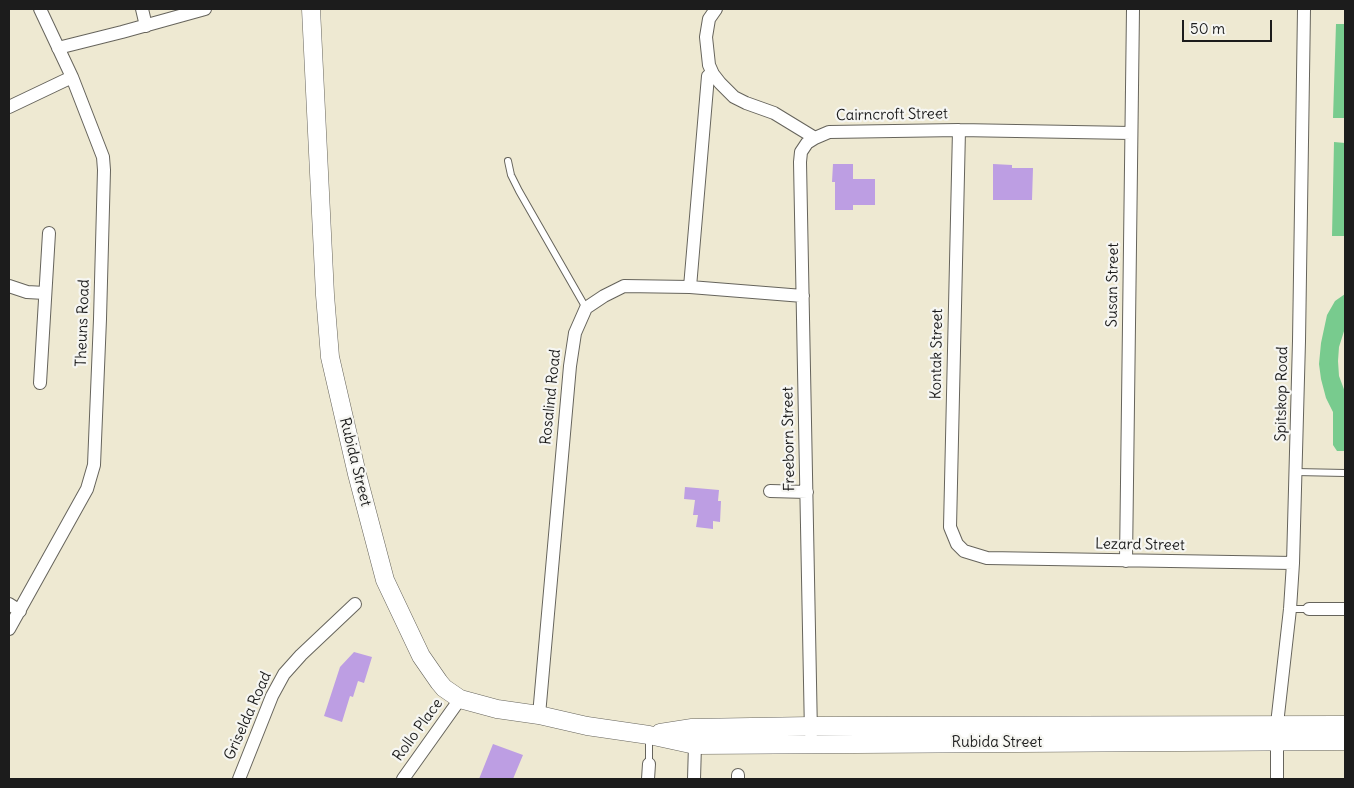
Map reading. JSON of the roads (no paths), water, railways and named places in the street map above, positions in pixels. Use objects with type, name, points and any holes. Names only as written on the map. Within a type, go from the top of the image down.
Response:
[{"type":"street","name":"Theuns Road","points":[[9,629],[14,608],[87,489],[94,465],[103,157],[72,78],[40,9]]},
{"type":"street","points":[[142,9],[146,26]]},
{"type":"street","points":[[58,48],[205,9]]},
{"type":"street","name":"Rubida Street","points":[[311,9],[325,295],[330,357],[385,580],[420,656],[444,688],[460,699],[497,709],[695,744],[1345,741]]},
{"type":"street","points":[[716,9],[709,19],[706,37],[709,65],[720,84],[734,97],[774,113],[815,138]]},
{"type":"street","name":"Susan Street","points":[[1126,561],[1133,9]]},
{"type":"street","name":"Spitskop Road","points":[[1277,779],[1277,724],[1290,610],[1293,563],[1299,341],[1304,9]]},
{"type":"street","points":[[690,287],[708,76]]},
{"type":"street","points":[[9,107],[72,78]]},
{"type":"street","name":"Cairncroft Street","points":[[815,138],[829,132],[959,130],[1131,134]]},
{"type":"street","name":"Kontak Street","points":[[959,130],[950,527],[957,544],[964,551],[986,558]]},
{"type":"street","name":"Freeborn Street","points":[[812,744],[800,162],[801,152],[807,143],[815,138]]},
{"type":"street","points":[[40,383],[49,233]]},
{"type":"street","points":[[9,286],[27,292],[45,293]]},
{"type":"street","points":[[586,308],[624,286],[690,287],[803,296]]},
{"type":"street","name":"Rosalind Road","points":[[539,715],[570,366],[575,333],[586,308]]},
{"type":"street","points":[[770,492],[807,492]]},
{"type":"street","name":"Lezard Street","points":[[986,558],[1293,563]]},
{"type":"street","name":"Griselda Road","points":[[238,779],[272,696],[284,674],[301,655],[355,604]]},
{"type":"street","points":[[1309,609],[1345,609]]},
{"type":"street","name":"Rollo Place","points":[[403,779],[460,699]]},
{"type":"street","name":"Rubida Street","points":[[649,735],[692,728],[811,726],[1345,725]]},
{"type":"street","points":[[694,779],[695,744]]},
{"type":"street","points":[[648,779],[649,764]]},
{"type":"lane","points":[[508,161],[511,175],[519,191],[586,308]]},
{"type":"lane","points":[[1296,472],[1345,473]]},
{"type":"lane","points":[[1290,610],[1309,609]]},
{"type":"lane","points":[[649,735],[649,764]]}]
